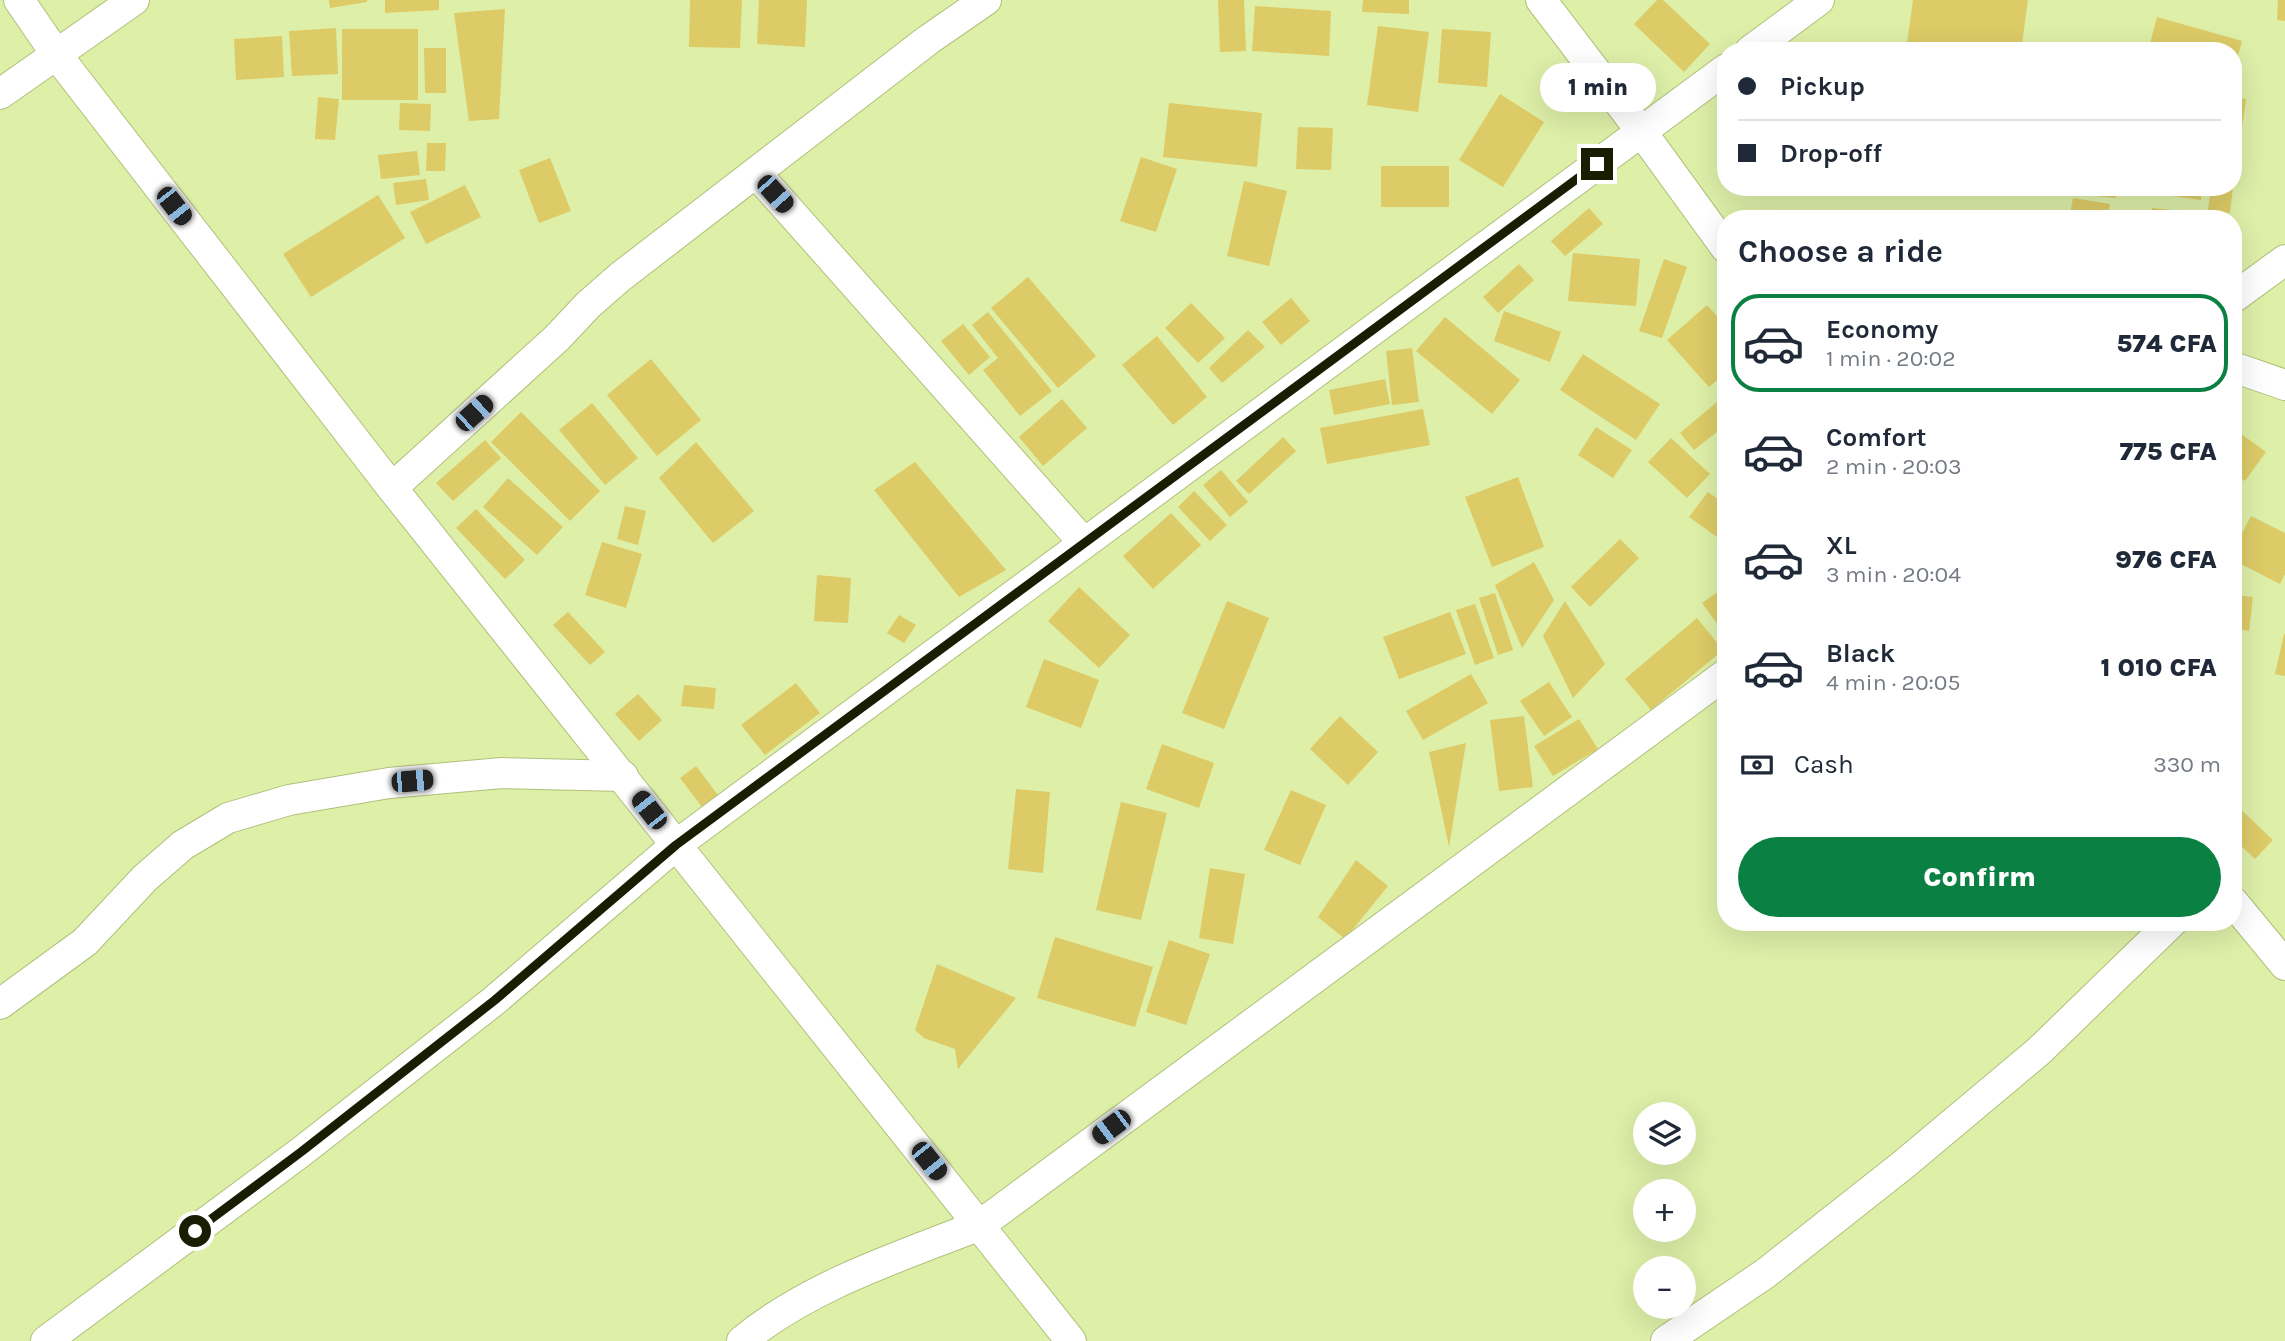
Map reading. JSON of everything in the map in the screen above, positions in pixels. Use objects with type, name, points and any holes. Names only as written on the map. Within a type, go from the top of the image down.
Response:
[{"type":"street","points":[[19,0],[56,54],[392,488],[1071,1341]]},
{"type":"street","points":[[0,94],[134,0]]},
{"type":"street","points":[[392,488],[620,277],[928,40],[986,0]]},
{"type":"street","points":[[1541,0],[1717,236]]},
{"type":"street","points":[[1762,42],[1819,0]]},
{"type":"street","points":[[46,1341],[301,1152],[495,1000],[676,845],[1717,76]]},
{"type":"street","points":[[756,173],[1084,543]]},
{"type":"street","points":[[2242,292],[2285,260]]},
{"type":"street","points":[[2242,370],[2285,385]]},
{"type":"street","points":[[742,1341],[803,1300],[980,1224],[1717,681]]},
{"type":"street","points":[[0,1004],[85,942],[145,878],[183,845],[228,818],[289,800],[389,783],[502,773],[623,776]]},
{"type":"street","points":[[2242,913],[2285,965]]},
{"type":"street","points":[[1666,1341],[1766,1273],[1903,1165],[2039,1051],[2163,931]]},
{"type":"building","points":[[329,0],[367,0],[367,2],[330,8]]},
{"type":"building","points":[[385,0],[439,0],[439,10],[385,13]]},
{"type":"building","points":[[690,0],[742,0],[740,48],[689,47]]},
{"type":"building","points":[[759,0],[807,0],[805,47],[757,44]]},
{"type":"building","points":[[1218,0],[1244,0],[1246,51],[1220,52]]},
{"type":"building","points":[[1363,0],[1409,0],[1409,14],[1362,12]]},
{"type":"building","points":[[1657,0],[1663,0],[1710,44],[1684,72],[1634,24]]},
{"type":"building","points":[[1913,0],[2028,0],[2022,42],[1907,42]]},
{"type":"building","points":[[2278,0],[2285,0],[2285,21],[2277,20]]},
{"type":"building","points":[[1255,6],[1331,11],[1329,56],[1252,51]]},
{"type":"building","points":[[505,9],[499,119],[469,121],[454,13]]},
{"type":"building","points":[[2157,17],[2242,41],[2242,42],[2150,42]]},
{"type":"building","points":[[1378,26],[1429,32],[1418,112],[1367,105]]},
{"type":"building","points":[[336,28],[338,74],[292,76],[289,31]]},
{"type":"building","points":[[342,29],[418,29],[418,100],[342,100]]},
{"type":"building","points":[[1442,29],[1491,32],[1487,87],[1438,83]]},
{"type":"building","points":[[282,36],[284,77],[236,80],[234,39]]},
{"type":"building","points":[[424,48],[446,48],[446,93],[425,93]]},
{"type":"building","points":[[1500,94],[1544,122],[1503,187],[1459,160]]},
{"type":"building","points":[[318,97],[339,99],[335,140],[315,139]]},
{"type":"building","points":[[2242,98],[2246,99],[2242,128]]},
{"type":"building","points":[[400,103],[431,104],[430,131],[399,130]]},
{"type":"building","points":[[1169,103],[1262,113],[1257,167],[1163,157]]},
{"type":"building","points":[[1298,127],[1333,128],[1331,170],[1296,169]]},
{"type":"building","points":[[427,143],[446,143],[445,171],[426,171]]},
{"type":"building","points":[[417,151],[420,175],[381,179],[378,155]]},
{"type":"building","points":[[1141,157],[1177,169],[1156,232],[1120,221]]},
{"type":"building","points":[[550,158],[571,211],[539,223],[519,170]]},
{"type":"building","points":[[1381,166],[1449,166],[1449,207],[1381,207]]},
{"type":"building","points":[[426,179],[429,200],[396,205],[393,183]]},
{"type":"building","points":[[1244,181],[1287,191],[1269,266],[1227,256]]},
{"type":"building","points":[[465,185],[481,217],[426,244],[410,212]]},
{"type":"building","points":[[378,195],[405,238],[311,297],[283,254]]},
{"type":"building","points":[[2172,196],[2201,196],[2201,200]]},
{"type":"building","points":[[2210,196],[2232,196],[2230,210],[2208,210]]},
{"type":"building","points":[[2073,198],[2110,204],[2109,210],[2071,210]]},
{"type":"building","points":[[1589,208],[1603,224],[1565,256],[1551,241]]},
{"type":"building","points":[[1573,253],[1640,259],[1636,306],[1568,301]]},
{"type":"building","points":[[1664,259],[1687,267],[1662,338],[1639,331]]},
{"type":"building","points":[[1519,264],[1534,280],[1498,313],[1483,297]]},
{"type":"building","points":[[1028,277],[1096,356],[1058,388],[991,308]]},
{"type":"building","points":[[1291,298],[1310,321],[1281,345],[1262,322]]},
{"type":"building","points":[[1191,303],[1225,338],[1198,363],[1165,328]]},
{"type":"building","points":[[1707,305],[1717,316],[1717,380],[1709,387],[1667,340]]},
{"type":"building","points":[[1504,311],[1561,332],[1550,362],[1494,341]]},
{"type":"building","points":[[988,312],[1052,391],[1020,416],[983,370],[998,358],[972,325]]},
{"type":"building","points":[[1445,317],[1520,380],[1492,414],[1416,351]]},
{"type":"building","points":[[963,324],[990,357],[969,375],[941,341]]},
{"type":"building","points":[[1248,330],[1265,347],[1222,383],[1209,368]]},
{"type":"building","points":[[1157,336],[1207,397],[1173,425],[1122,365]]},
{"type":"building","points":[[1412,348],[1419,402],[1392,405],[1386,351]]},
{"type":"building","points":[[1583,354],[1660,404],[1636,440],[1560,390]]},
{"type":"building","points":[[651,359],[701,420],[657,456],[607,395]]},
{"type":"building","points":[[1385,379],[1390,404],[1334,415],[1329,390]]},
{"type":"building","points":[[1062,399],[1087,428],[1043,466],[1019,437]]},
{"type":"building","points":[[1717,402],[1717,432],[1694,450],[1680,433]]},
{"type":"building","points":[[592,403],[638,458],[605,485],[559,430]]},
{"type":"building","points":[[1423,409],[1430,445],[1327,464],[1320,428]]},
{"type":"building","points":[[521,412],[600,491],[570,521],[491,442]]},
{"type":"building","points":[[1596,427],[1632,450],[1613,478],[1578,455]]},
{"type":"building","points":[[2242,435],[2266,452],[2245,481],[2242,479]]},
{"type":"building","points":[[1283,437],[1296,451],[1249,494],[1236,481]]},
{"type":"building","points":[[1671,438],[1710,474],[1687,498],[1648,462]]},
{"type":"building","points":[[485,440],[501,458],[453,501],[436,483]]},
{"type":"building","points":[[696,442],[754,511],[713,543],[659,478]]},
{"type":"building","points":[[915,462],[1006,570],[959,597],[874,490]]},
{"type":"building","points":[[1221,470],[1248,502],[1230,517],[1203,485]]},
{"type":"building","points":[[1518,477],[1544,547],[1492,567],[1465,497]]},
{"type":"building","points":[[508,478],[563,527],[537,555],[483,507]]},
{"type":"building","points":[[1194,491],[1227,525],[1210,541],[1178,507]]},
{"type":"building","points":[[1708,492],[1717,498],[1717,537],[1689,517]]},
{"type":"building","points":[[625,506],[646,511],[638,545],[617,539]]},
{"type":"building","points":[[476,509],[525,560],[505,579],[456,528]]},
{"type":"building","points":[[1171,513],[1201,545],[1153,589],[1123,556]]},
{"type":"building","points":[[2251,516],[2285,533],[2285,574],[2280,584],[2242,565],[2242,534]]},
{"type":"building","points":[[1620,539],[1639,558],[1590,607],[1571,587]]},
{"type":"building","points":[[602,542],[642,554],[626,608],[585,595]]},
{"type":"building","points":[[1534,562],[1554,600],[1522,648],[1495,585]]},
{"type":"building","points":[[817,575],[851,578],[848,623],[814,621]]},
{"type":"building","points":[[1079,587],[1130,635],[1099,668],[1048,621]]},
{"type":"building","points":[[1717,592],[1717,624],[1702,603]]},
{"type":"building","points":[[1495,593],[1513,650],[1498,655],[1479,598]]},
{"type":"building","points":[[2242,596],[2253,597],[2249,631],[2242,630]]},
{"type":"building","points":[[1227,601],[1269,618],[1224,729],[1182,713]]},
{"type":"building","points":[[1565,601],[1605,664],[1573,698],[1543,636]]},
{"type":"building","points":[[1475,604],[1494,658],[1475,665],[1456,610]]},
{"type":"building","points":[[568,612],[605,652],[590,665],[553,625]]},
{"type":"building","points":[[1450,612],[1466,654],[1399,679],[1383,637]]},
{"type":"building","points":[[899,615],[916,625],[904,643],[887,633]]},
{"type":"building","points":[[1697,618],[1717,643],[1717,655],[1651,710],[1625,679]]},
{"type":"building","points":[[2285,634],[2285,676],[2275,674]]},
{"type":"building","points":[[1044,659],[1099,680],[1081,728],[1026,707]]},
{"type":"building","points":[[1471,674],[1488,703],[1423,740],[1406,711]]},
{"type":"building","points":[[1549,682],[1572,717],[1544,736],[1520,701]]},
{"type":"building","points":[[796,683],[820,713],[765,755],[741,725]]},
{"type":"building","points":[[684,685],[716,688],[714,709],[681,706]]},
{"type":"building","points":[[638,694],[662,720],[639,741],[615,714]]},
{"type":"building","points":[[1340,716],[1378,752],[1348,785],[1310,749]]},
{"type":"building","points":[[1524,716],[1533,787],[1499,791],[1490,720]]},
{"type":"building","points":[[1579,719],[1598,749],[1553,776],[1534,746]]},
{"type":"building","points":[[1466,743],[1449,847],[1429,752]]},
{"type":"building","points":[[1162,744],[1214,763],[1199,808],[1146,789]]},
{"type":"building","points":[[696,766],[721,799],[705,811],[680,778]]},
{"type":"building","points":[[1016,789],[1050,792],[1043,873],[1008,869]]},
{"type":"building","points":[[1291,790],[1326,805],[1300,865],[1264,850]]},
{"type":"building","points":[[1121,802],[1167,813],[1141,920],[1096,910]]},
{"type":"building","points":[[2242,811],[2273,840],[2255,859],[2242,847]]},
{"type":"building","points":[[1356,860],[1388,886],[1345,939],[1318,917]]},
{"type":"building","points":[[1210,868],[1245,874],[1233,944],[1199,938]]},
{"type":"building","points":[[1055,937],[1153,967],[1135,1027],[1037,998]]},
{"type":"building","points":[[1169,940],[1210,954],[1186,1025],[1146,1012]]},
{"type":"building","points":[[937,964],[1016,998],[958,1069],[955,1049],[924,1038],[915,1030]]},
{"type":"route","points":[[195,1231],[495,1000],[676,845],[1597,164]]}]
